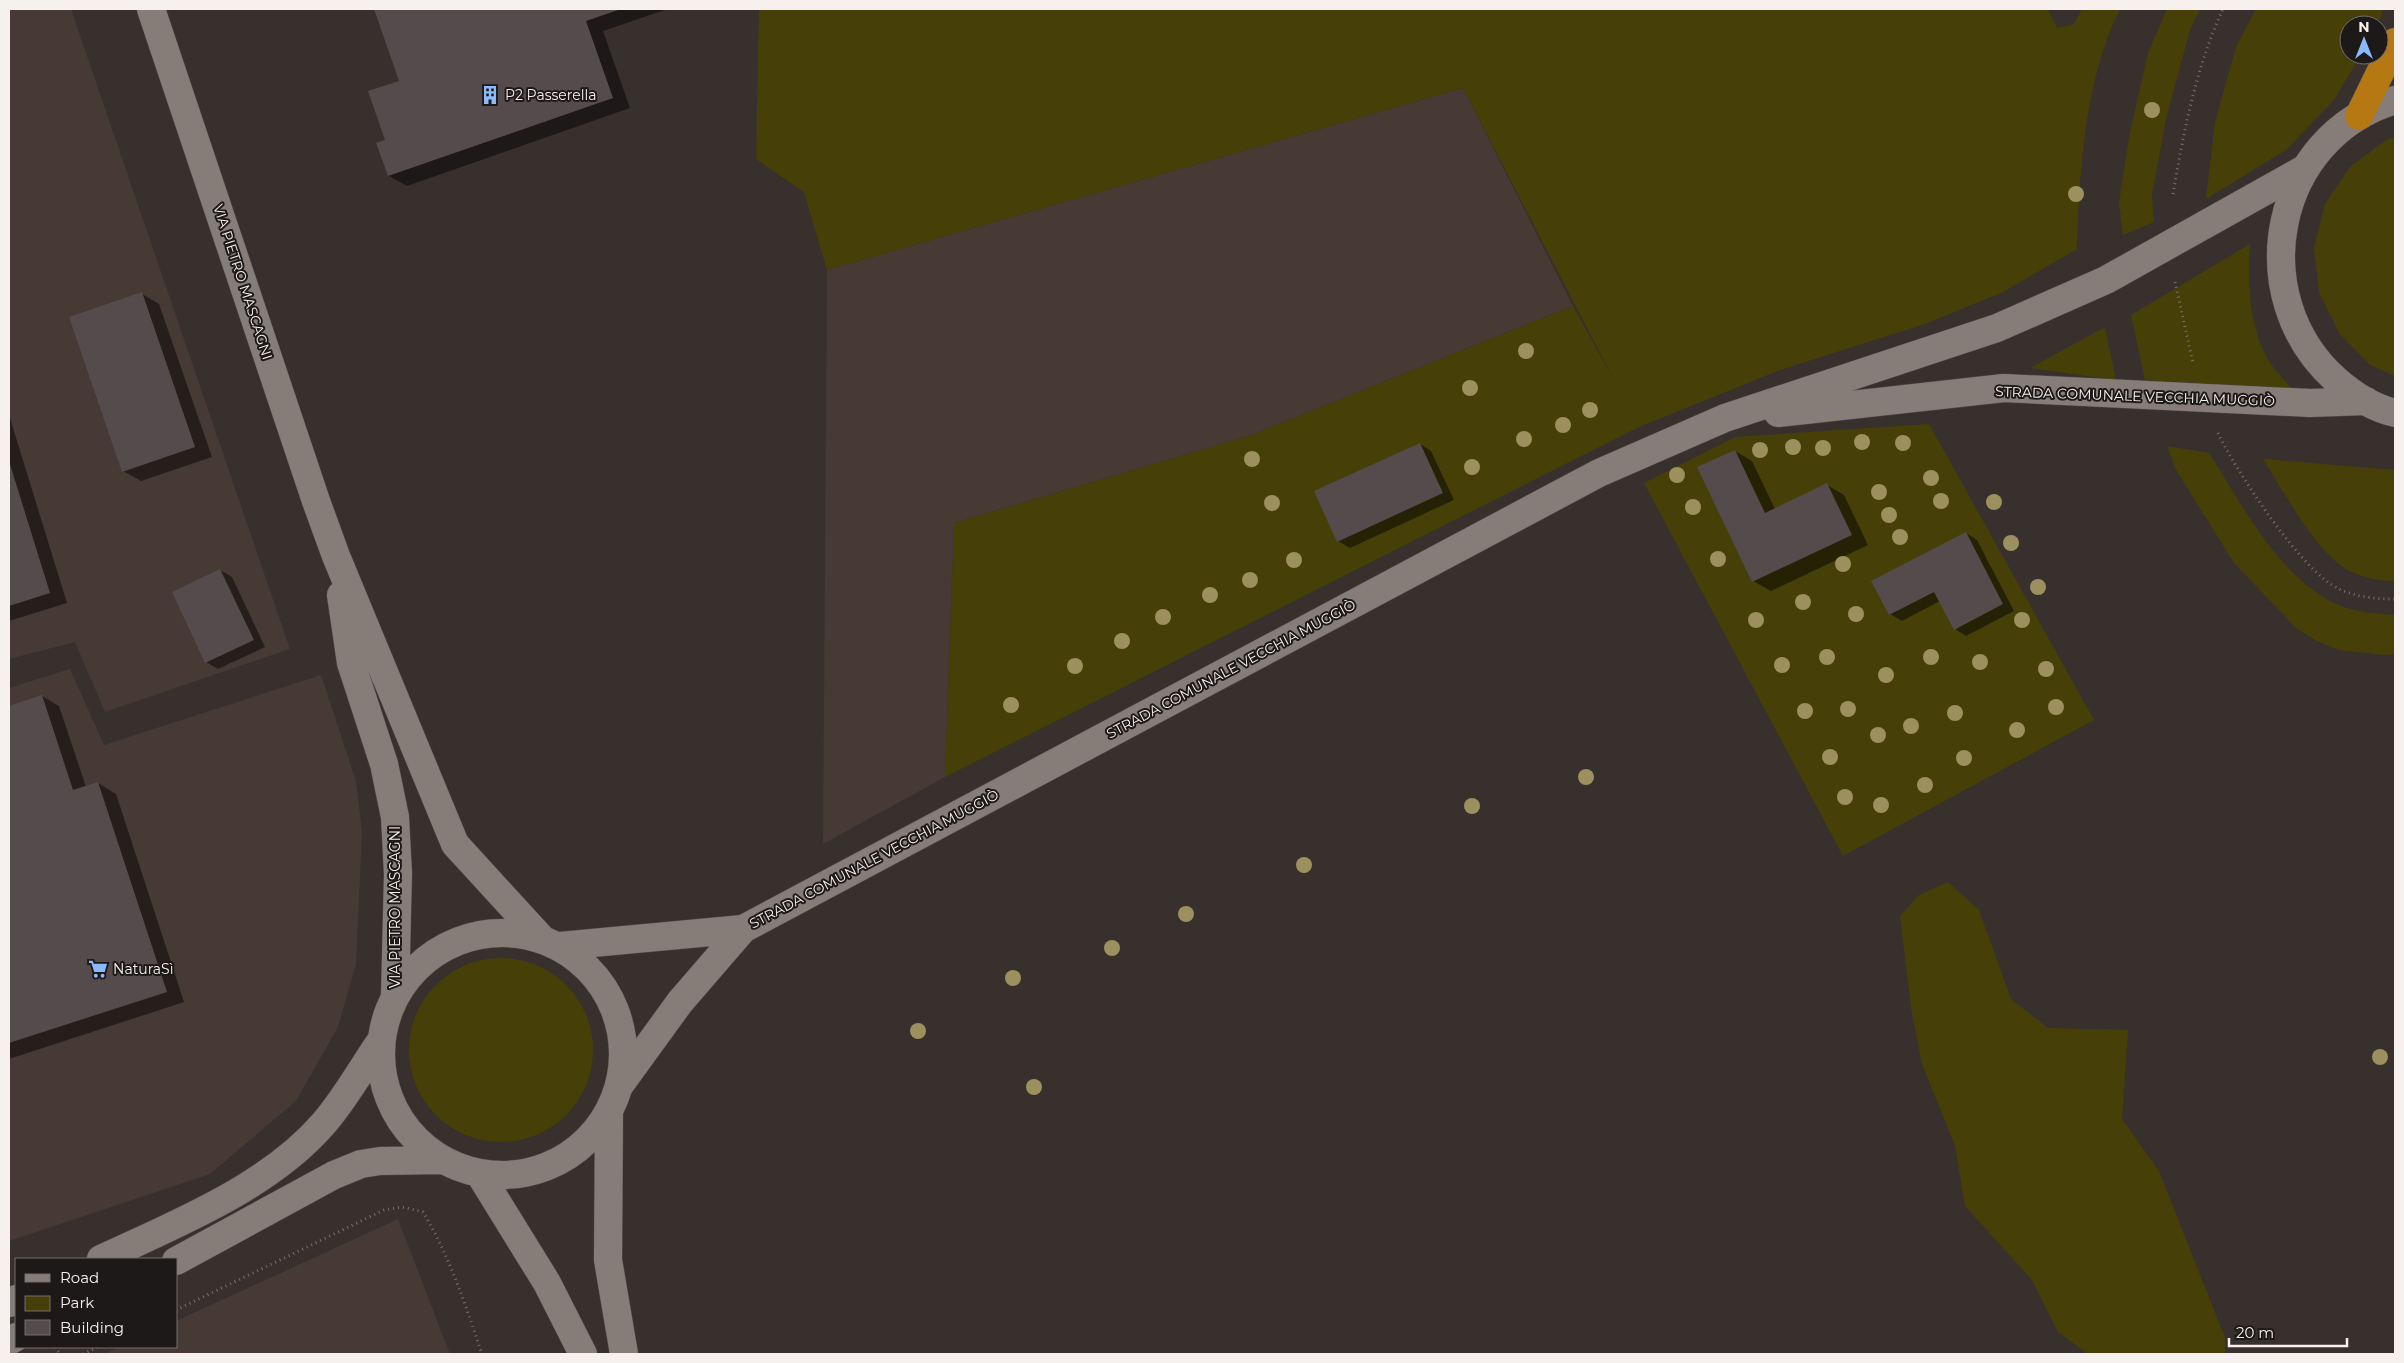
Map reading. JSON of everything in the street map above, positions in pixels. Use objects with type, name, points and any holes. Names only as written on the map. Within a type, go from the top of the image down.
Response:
[{"type":"highway","points":[[2359,116],[2395,42]]},
{"type":"main road","name":"VIA PIETRO MASCAGNI","points":[[151,9],[336,556],[454,844],[550,942],[592,972],[614,1006],[623,1046],[619,1086]]},
{"type":"main road","points":[[2395,100],[2359,116],[2339,131],[2321,148],[2306,168],[2286,212],[2281,237],[2280,261],[2288,310],[2298,332],[2316,359],[2346,388],[2366,401],[2395,413]]},
{"type":"main road","name":"STRADA COMUNALE VECCHIA MUGGIÒ","points":[[743,930],[1600,473],[1725,418],[1997,328],[2106,280],[2306,168]]},
{"type":"main road","name":"STRADA COMUNALE VECCHIA MUGGIÒ","points":[[1725,418],[2004,388],[2310,402],[2366,401]]},
{"type":"main road","name":"VIA PIETRO MASCAGNI","points":[[336,556],[351,663],[384,764],[395,817],[398,874],[395,995]]},
{"type":"main road","points":[[103,1258],[185,1220],[260,1178],[292,1154],[324,1123],[380,1042],[395,995],[432,953],[484,933],[550,942],[743,930]]},
{"type":"main road","points":[[380,1042],[380,1070],[388,1097],[401,1123],[420,1144],[443,1160],[479,1173],[518,1174],[554,1163],[586,1141],[609,1111],[619,1086],[680,1002],[743,930]]},
{"type":"main road","points":[[609,1111],[608,1260],[624,1354]]},
{"type":"main road","points":[[178,1260],[334,1175],[361,1164],[380,1161],[443,1160]]},
{"type":"main road","points":[[479,1173],[548,1283],[583,1354]]},
{"type":"path","points":[[2173,194],[2185,122],[2208,40],[2223,9]]},
{"type":"path","points":[[2174,278],[2194,366]]},
{"type":"path","points":[[2214,425],[2230,457],[2305,562],[2338,589],[2376,599],[2395,599]]},
{"type":"path","points":[[178,1309],[384,1210],[402,1207],[423,1212],[435,1232],[462,1296],[482,1354]]},
{"type":"path","points":[[83,1354],[96,1348]]},
{"type":"shaded area","points":[[9,9],[71,9],[290,649],[105,712],[75,642],[9,659]]},
{"type":"shaded area","points":[[1463,88],[1573,306],[1251,435],[954,523],[945,777],[823,844],[827,270]]},
{"type":"shaded area","points":[[70,669],[104,745],[321,675],[356,781],[362,832],[356,964],[338,1027],[296,1101],[210,1174],[9,1241],[9,688]]},
{"type":"shaded area","points":[[398,1219],[450,1354],[104,1354],[118,1348],[178,1348],[178,1320]]},
{"type":"green space","points":[[759,9],[2048,9],[2057,28],[2074,24],[2082,9],[2120,9],[2108,36],[2099,65],[2086,126],[2082,157],[2077,249],[2003,292],[1925,324],[1780,370],[1639,427],[945,777],[954,523],[1251,435],[1573,306],[1616,384],[1463,88],[827,270],[804,192],[756,159]]},
{"type":"green space","points":[[2167,9],[2200,9],[2190,30],[2166,119],[2152,195],[2154,222],[2123,235],[2119,203],[2129,137],[2148,53]]},
{"type":"green space","points":[[2256,9],[2383,9],[2381,15],[2339,15],[2339,65],[2355,65],[2334,100],[2286,150],[2206,199],[2215,122],[2236,47]]},
{"type":"green space","points":[[2395,137],[2395,376],[2370,365],[2339,333],[2319,292],[2314,248],[2325,204],[2350,167],[2386,140]]},
{"type":"green space","points":[[2250,244],[2249,288],[2256,331],[2269,362],[2291,388],[2145,380],[2131,315]]},
{"type":"green space","points":[[2105,327],[2116,380],[2030,368]]},
{"type":"green space","points":[[1929,424],[2094,720],[1843,856],[1644,483],[1735,437]]},
{"type":"green space","points":[[2167,446],[2209,453],[2262,536],[2277,555],[2312,589],[2332,602],[2346,608],[2395,615],[2395,654],[2384,655],[2339,650],[2317,641],[2297,629],[2234,563],[2175,468]]},
{"type":"green space","points":[[2263,459],[2395,470],[2395,581],[2361,576],[2338,563],[2325,551],[2302,521]]},
{"type":"green space","points":[[1948,882],[1979,910],[2011,999],[2048,1028],[2128,1030],[2122,1119],[2159,1171],[2225,1338],[2225,1354],[2088,1354],[2058,1332],[2032,1280],[1965,1206],[1955,1146],[1922,1064],[1911,1008],[1900,916],[1919,895]]},
{"type":"green space","points":[[501,958],[519,960],[536,965],[566,985],[586,1015],[591,1032],[593,1050],[591,1068],[586,1085],[566,1115],[536,1135],[519,1140],[501,1142],[483,1140],[466,1135],[436,1115],[416,1085],[411,1068],[409,1050],[411,1032],[416,1015],[436,985],[466,965],[483,960]]},
{"type":"building","name":"P2 Passerella","points":[[374,9],[621,9],[586,21],[613,98],[388,176],[376,143],[385,140],[368,91],[399,81]]},
{"type":"building","points":[[142,292],[195,447],[122,472],[69,317]]},
{"type":"building","points":[[1420,443],[1443,493],[1337,542],[1314,491]]},
{"type":"building","points":[[1735,450],[1765,513],[1827,483],[1852,535],[1752,582],[1697,467]]},
{"type":"building","points":[[9,461],[50,593],[9,606]]},
{"type":"building","points":[[1966,532],[2003,604],[1954,630],[1934,592],[1889,615],[1871,581]]},
{"type":"building","points":[[220,569],[254,640],[205,663],[172,592]]},
{"type":"building","points":[[42,695],[73,790],[98,782],[167,992],[9,1043],[9,706]]},
{"type":"place","name":"P2 Passerella","points":[[490,95]]},
{"type":"place","name":"NaturaSì","points":[[98,969]]}]
